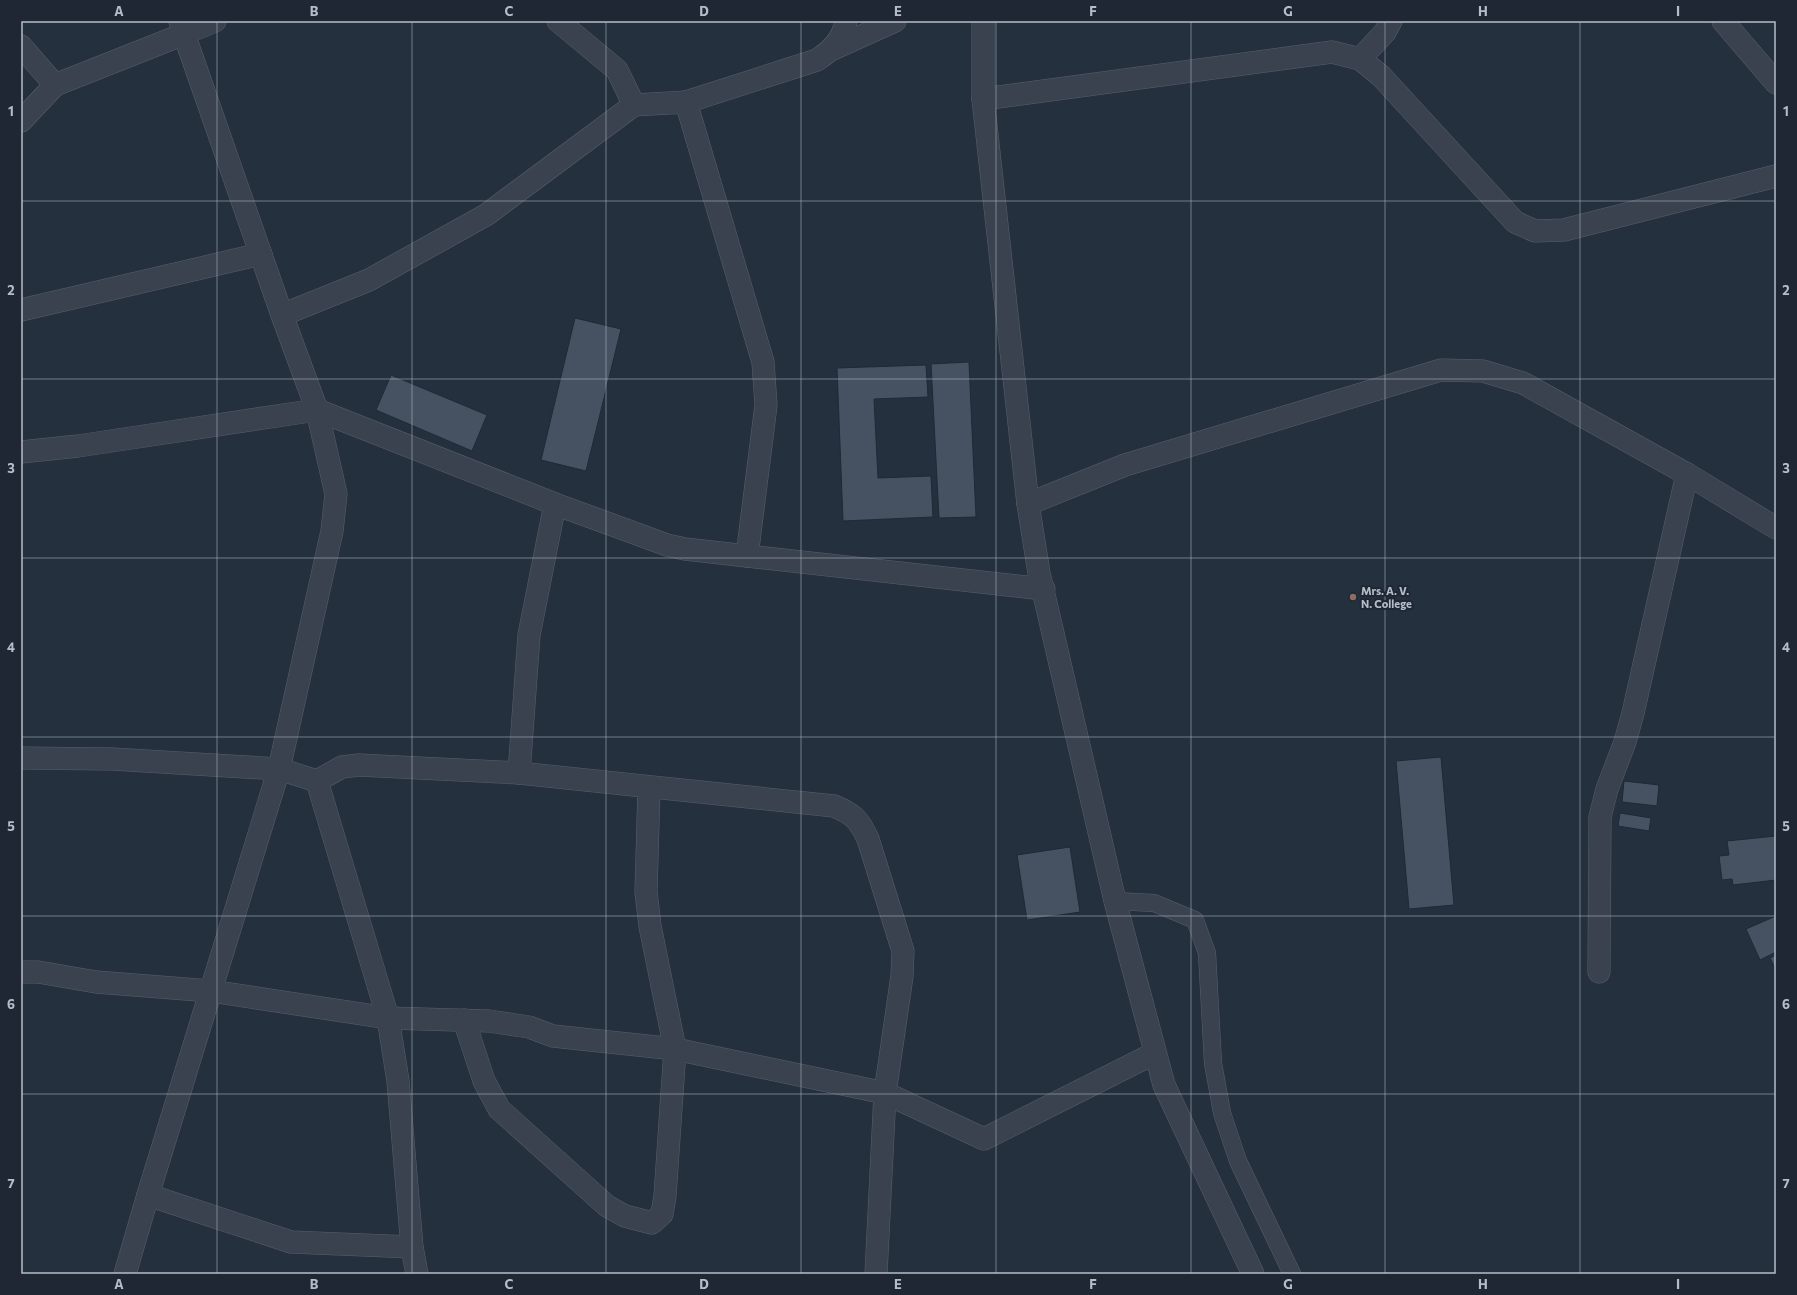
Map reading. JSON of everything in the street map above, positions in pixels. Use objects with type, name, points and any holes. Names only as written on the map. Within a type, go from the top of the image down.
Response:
[{"type":"street","points":[[21,121],[55,85],[182,28],[214,21]]},
{"type":"street","points":[[558,21],[617,70],[634,105]]},
{"type":"street","points":[[833,49],[845,30],[846,21]]},
{"type":"street","points":[[282,315],[369,280],[486,215],[634,105],[686,102],[817,60],[833,49],[895,21]]},
{"type":"street","points":[[983,21],[983,100],[1028,504],[1039,572],[1115,901],[1164,1084],[1253,1274]]},
{"type":"street","points":[[1360,59],[1385,32],[1391,21]]},
{"type":"street","points":[[1723,21],[1776,83]]},
{"type":"street","points":[[125,1274],[279,769],[332,531],[336,494],[317,410],[282,315],[182,28]]},
{"type":"street","points":[[21,46],[55,85]]},
{"type":"street","points":[[983,100],[1332,52],[1360,59],[1381,76],[1515,222],[1535,231],[1564,230],[1776,176]]},
{"type":"street","points":[[686,102],[763,362],[766,405],[747,556]]},
{"type":"street","points":[[21,310],[261,254]]},
{"type":"street","points":[[1028,504],[1125,465],[1441,370],[1483,371],[1523,383],[1687,474],[1776,528]]},
{"type":"street","points":[[21,452],[78,446],[317,410],[555,504],[668,545],[685,549],[1044,589]]},
{"type":"street","points":[[1599,972],[1600,817],[1607,789],[1625,742],[1633,713],[1687,474]]},
{"type":"street","points":[[519,773],[530,635],[555,504]]},
{"type":"street","points":[[21,758],[112,759],[279,769],[317,781],[342,767],[359,765],[519,773],[649,788],[834,806],[848,811],[860,822],[868,839],[903,951],[902,976],[885,1093],[876,1274]]},
{"type":"street","points":[[317,781],[388,1018],[398,1081],[412,1247],[417,1274]]},
{"type":"street","points":[[464,1020],[484,1081],[499,1109],[607,1206],[625,1216],[652,1223],[662,1214],[665,1196],[676,1049],[650,926],[646,892],[649,788]]},
{"type":"street","points":[[21,972],[38,972],[96,982],[211,991],[388,1018],[489,1021],[529,1027],[553,1036],[676,1049],[885,1093],[984,1139],[1155,1053]]},
{"type":"street","points":[[148,1195],[291,1242],[412,1247]]},
{"type":"lane","points":[[1115,901],[1154,903],[1195,920],[1207,953],[1213,1063],[1222,1113],[1238,1160],[1292,1274]]},
{"type":"building","points":[[575,318],[621,329],[586,471],[541,460]]},
{"type":"building","points":[[969,362],[976,517],[939,518],[931,364]]},
{"type":"building","points":[[926,365],[928,397],[874,399],[878,478],[931,476],[933,517],[843,521],[837,368]]},
{"type":"building","points":[[391,375],[487,415],[472,451],[376,410]]},
{"type":"building","points":[[1441,757],[1454,905],[1409,909],[1396,761]]},
{"type":"building","points":[[1624,781],[1659,785],[1657,806],[1622,802]]},
{"type":"building","points":[[1620,813],[1651,818],[1649,831],[1618,826]]},
{"type":"building","points":[[1776,836],[1776,880],[1733,885],[1732,879],[1722,880],[1719,856],[1729,855],[1727,841]]},
{"type":"building","points":[[1070,847],[1080,912],[1027,920],[1017,855]]},
{"type":"building","points":[[1776,916],[1776,952],[1760,960],[1746,929]]},
{"type":"building","points":[[1776,955],[1776,970],[1770,958]]},
{"type":"place","name":"Mrs. A. V. N. College","points":[[1353,597]]}]
